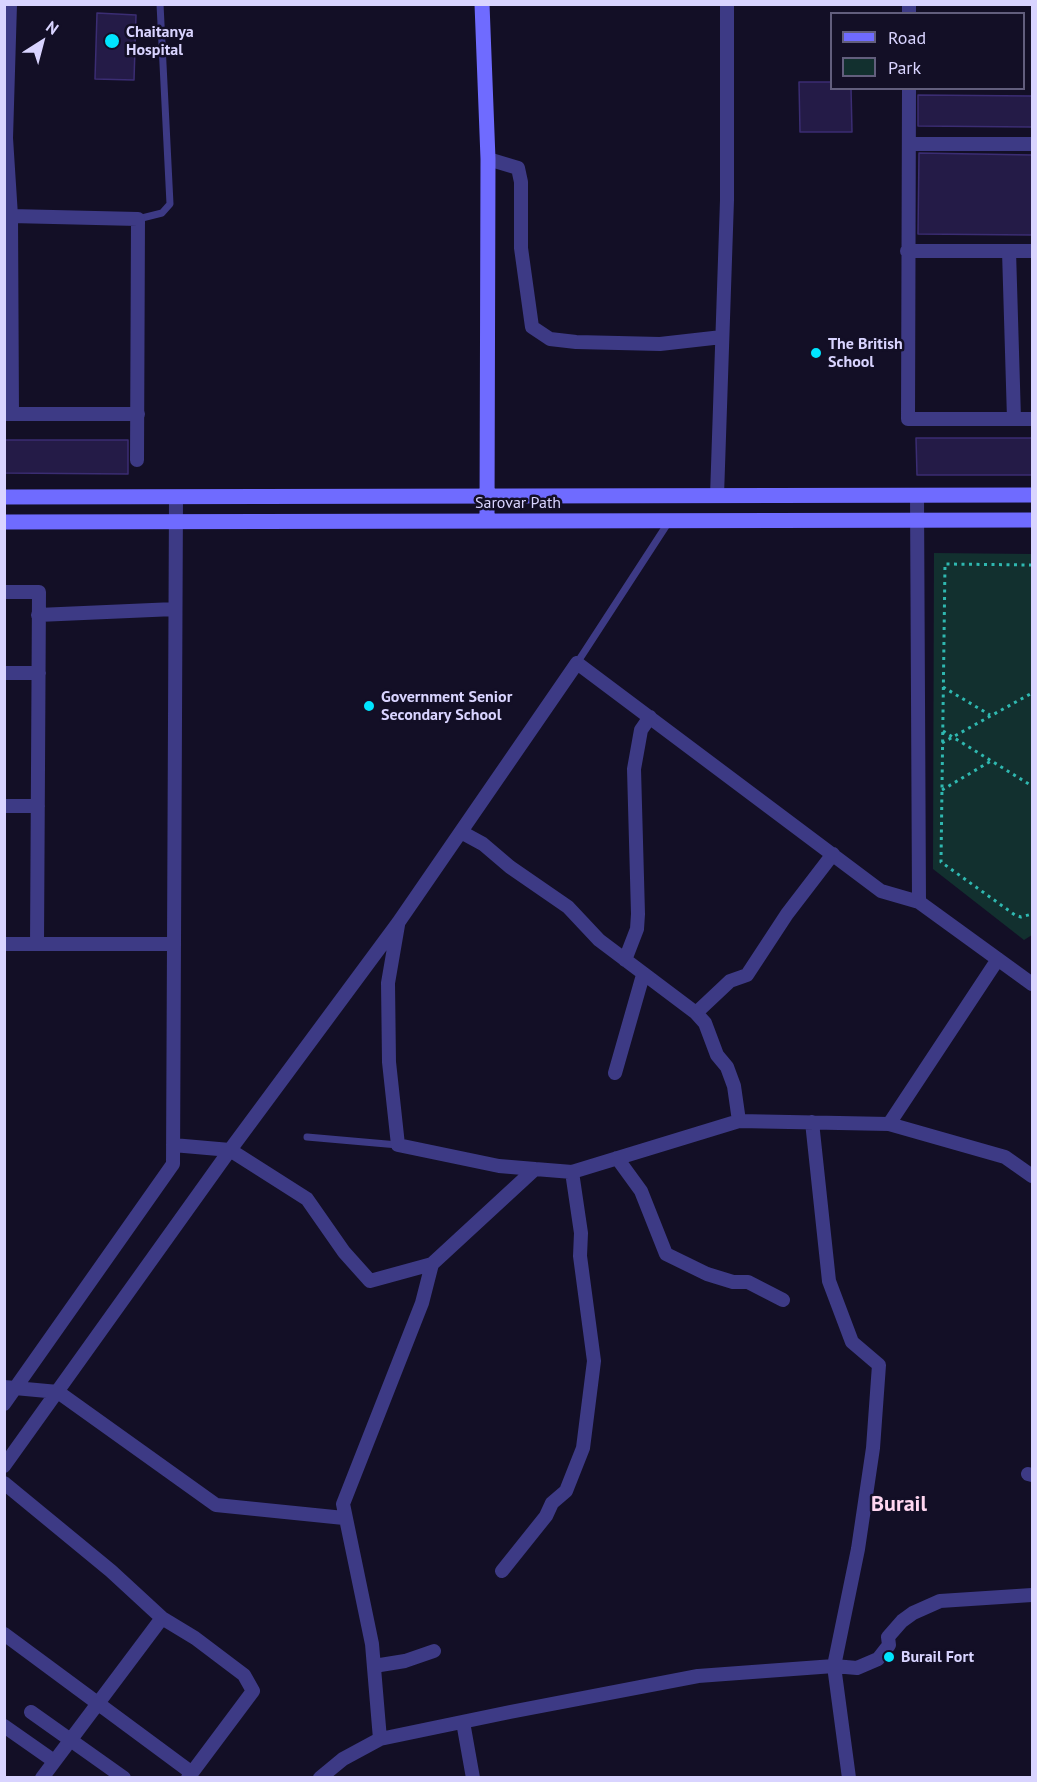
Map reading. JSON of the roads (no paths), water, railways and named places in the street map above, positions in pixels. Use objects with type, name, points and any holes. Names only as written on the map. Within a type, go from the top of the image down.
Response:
[{"type":"main road","points":[[482,4],[488,159],[487,521]]},
{"type":"main road","name":"Sarovar Path","points":[[4,497],[1032,495]]},
{"type":"main road","name":"Sarovar Path","points":[[4,522],[1032,520]]},
{"type":"street","points":[[10,4],[5,138],[11,216],[8,414],[138,414]]},
{"type":"street","points":[[717,496],[727,200],[727,4]]},
{"type":"street","points":[[909,90],[908,419],[1032,419]]},
{"type":"street","points":[[909,144],[1032,144]]},
{"type":"street","points":[[488,159],[518,168],[521,182],[521,249],[532,327],[550,339],[576,342],[660,345],[722,337]]},
{"type":"street","points":[[11,216],[138,219],[137,460]]},
{"type":"street","points":[[907,251],[1032,251]]},
{"type":"street","points":[[1009,251],[1014,419]]},
{"type":"street","points":[[917,495],[919,902]]},
{"type":"street","points":[[4,1404],[11,1387],[173,1164],[176,496]]},
{"type":"street","points":[[4,592],[39,592],[37,944]]},
{"type":"street","points":[[38,615],[175,609]]},
{"type":"street","points":[[4,1466],[230,1150],[398,923],[577,663],[881,891],[919,902],[998,959],[1030,977]]},
{"type":"street","points":[[4,673],[39,673]]},
{"type":"street","points":[[625,960],[637,929],[638,914],[634,769],[641,730],[650,717]]},
{"type":"street","points":[[4,806],[38,806]]},
{"type":"street","points":[[461,832],[483,844],[510,867],[568,907],[599,939],[643,975],[696,1013],[705,1023],[717,1055],[727,1067],[734,1086],[739,1120]]},
{"type":"street","points":[[696,1013],[730,981],[747,975],[787,914],[833,854]]},
{"type":"street","points":[[398,923],[388,983],[389,1062],[398,1145],[499,1166],[572,1172],[739,1120],[889,1124],[1005,1157],[1032,1176]]},
{"type":"street","points":[[4,944],[174,945]]},
{"type":"street","points":[[889,1124],[998,959]]},
{"type":"street","points":[[615,1073],[643,975]]},
{"type":"street","points":[[812,1122],[829,1281],[852,1342],[879,1365],[873,1448],[858,1548],[834,1666],[849,1778]]},
{"type":"street","points":[[173,1145],[230,1150],[307,1199],[344,1252],[370,1281],[432,1264],[535,1169]]},
{"type":"street","points":[[617,1158],[641,1191],[666,1254],[707,1274],[733,1282],[748,1282],[783,1300]]},
{"type":"street","points":[[502,1571],[546,1516],[552,1503],[566,1491],[583,1448],[594,1361],[591,1352],[589,1308],[580,1256],[581,1233],[572,1172]]},
{"type":"street","points":[[380,1739],[372,1644],[344,1518],[343,1504],[422,1303],[432,1264]]},
{"type":"street","points":[[11,1387],[58,1392],[216,1505],[344,1518]]},
{"type":"street","points":[[4,1483],[111,1571],[162,1618],[195,1638],[244,1675],[253,1691],[190,1775],[4,1634]]},
{"type":"street","points":[[320,1778],[343,1759],[380,1739],[698,1677],[834,1666],[857,1668],[878,1659],[889,1646],[888,1637],[902,1621],[913,1613],[940,1601],[1032,1595]]},
{"type":"street","points":[[42,1778],[162,1618]]},
{"type":"street","points":[[374,1666],[405,1661],[434,1651]]},
{"type":"street","points":[[31,1712],[124,1778]]},
{"type":"street","points":[[463,1722],[473,1778]]},
{"type":"street","points":[[4,1726],[54,1761]]},
{"type":"lane","points":[[138,219],[162,213],[170,204],[160,4]]},
{"type":"lane","points":[[577,663],[669,520]]},
{"type":"lane","points":[[307,1137],[398,1145]]},
{"type":"place","name":"Chaitanya Hospital","points":[[112,41]]},
{"type":"place","name":"The British School","points":[[816,353]]},
{"type":"place","name":"Government Senior Secondary School","points":[[369,706]]},
{"type":"place","name":"Burail Fort","points":[[889,1657]]},
{"type":"district","name":"Burail","points":[[899,1505]]}]
